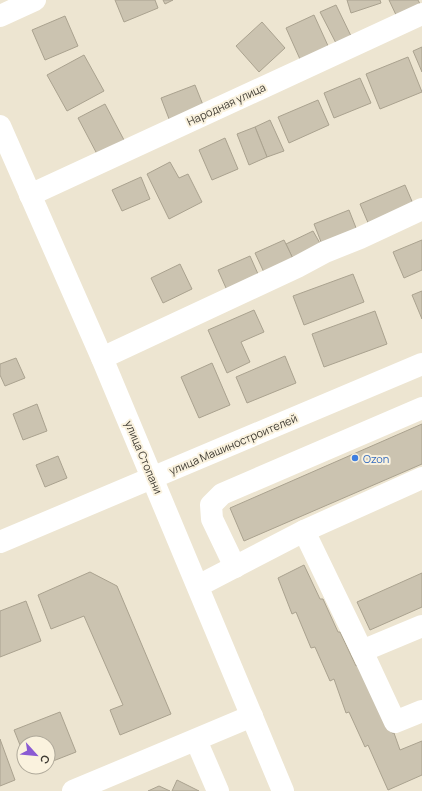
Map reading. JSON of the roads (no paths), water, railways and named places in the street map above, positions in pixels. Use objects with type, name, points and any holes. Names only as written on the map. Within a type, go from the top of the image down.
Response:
[{"type":"street","points":[[0,16],[35,0]]},
{"type":"street","name":"Народная улица","points":[[30,195],[422,14]]},
{"type":"street","name":"улица Стопани","points":[[0,126],[102,358],[283,791]]},
{"type":"street","points":[[102,358],[297,267],[325,252],[360,238],[422,209]]},
{"type":"street","name":"улица Машиностроителей","points":[[0,542],[422,364]]},
{"type":"street","points":[[235,567],[212,518],[211,505],[222,494],[422,408]]},
{"type":"street","points":[[198,586],[304,531],[422,478]]},
{"type":"street","points":[[304,531],[395,722],[422,711]]},
{"type":"street","points":[[362,651],[422,626]]},
{"type":"street","points":[[73,791],[252,716]]},
{"type":"street","points":[[196,740],[218,791]]},
{"type":"place","name":"Ozon","points":[[355,458]]}]
